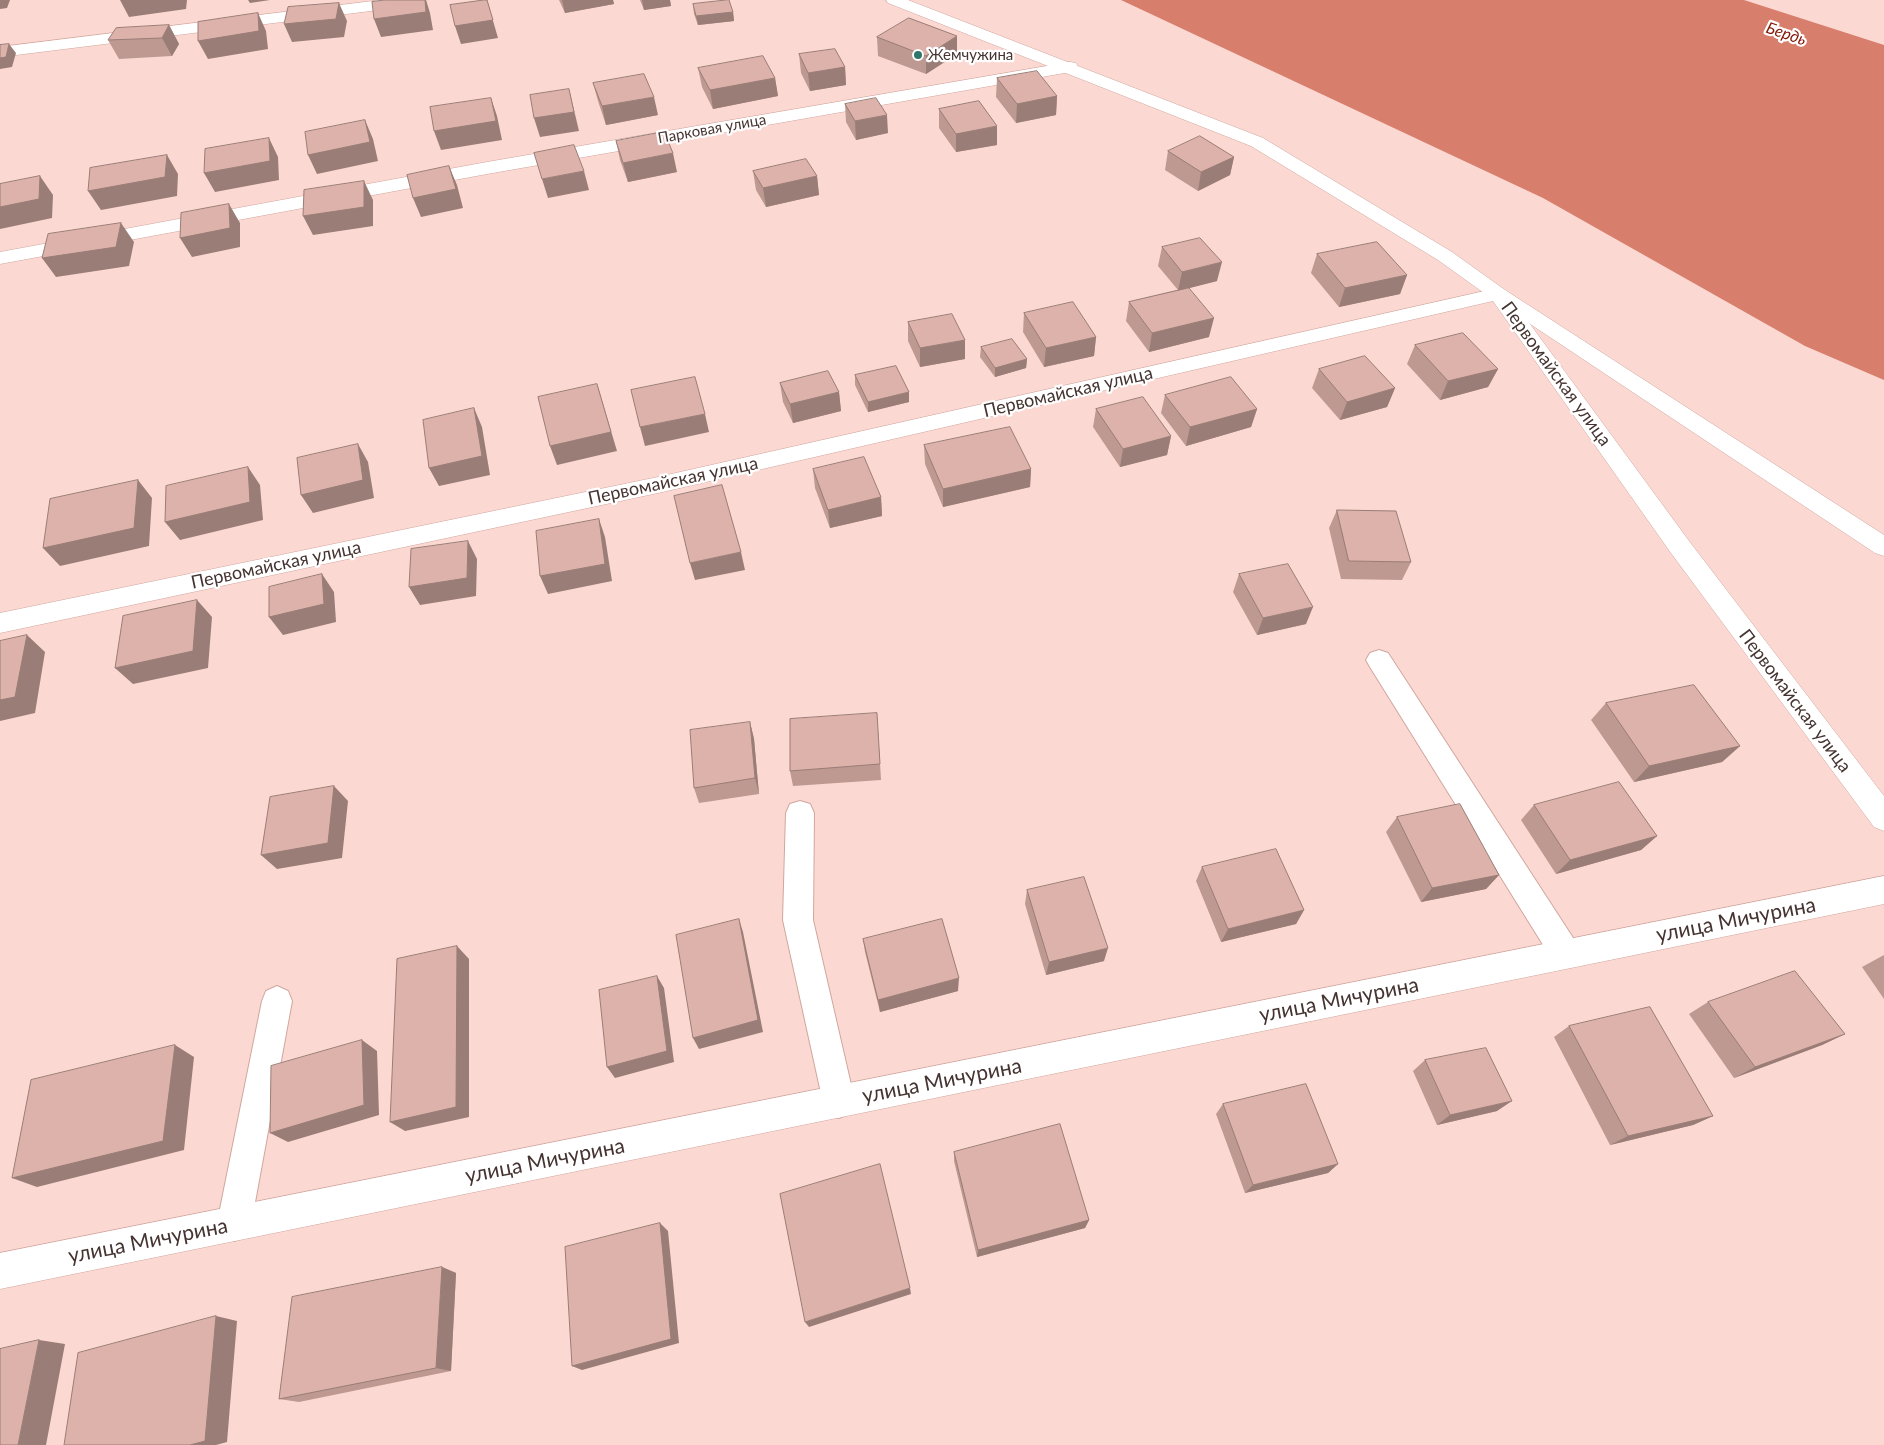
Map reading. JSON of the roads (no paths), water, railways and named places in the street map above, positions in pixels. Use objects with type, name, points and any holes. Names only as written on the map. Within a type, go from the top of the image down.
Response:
[{"type":"street","points":[[0,52],[419,0]]},
{"type":"street","points":[[894,0],[1070,67],[1257,142],[1445,256],[1498,294],[1884,547]]},
{"type":"street","name":"Парковая улица","points":[[0,258],[486,168],[1070,67]]},
{"type":"street","name":"Первомайская улица","points":[[0,623],[658,485],[1498,294],[1680,547],[1884,818]]},
{"type":"street","name":"улица Мичурина","points":[[0,1271],[1884,890]]},
{"type":"lane","points":[[1379,660],[1566,954]]},
{"type":"lane","points":[[800,813],[798,920],[838,1102]]},
{"type":"lane","points":[[234,1224],[276,1001]]},
{"type":"water","name":"Бердь","points":[[1121,0],[1744,0],[1884,45],[1884,380],[1805,346],[1543,198]]},
{"type":"place","name":"Жемчужина","points":[[918,55]]}]
